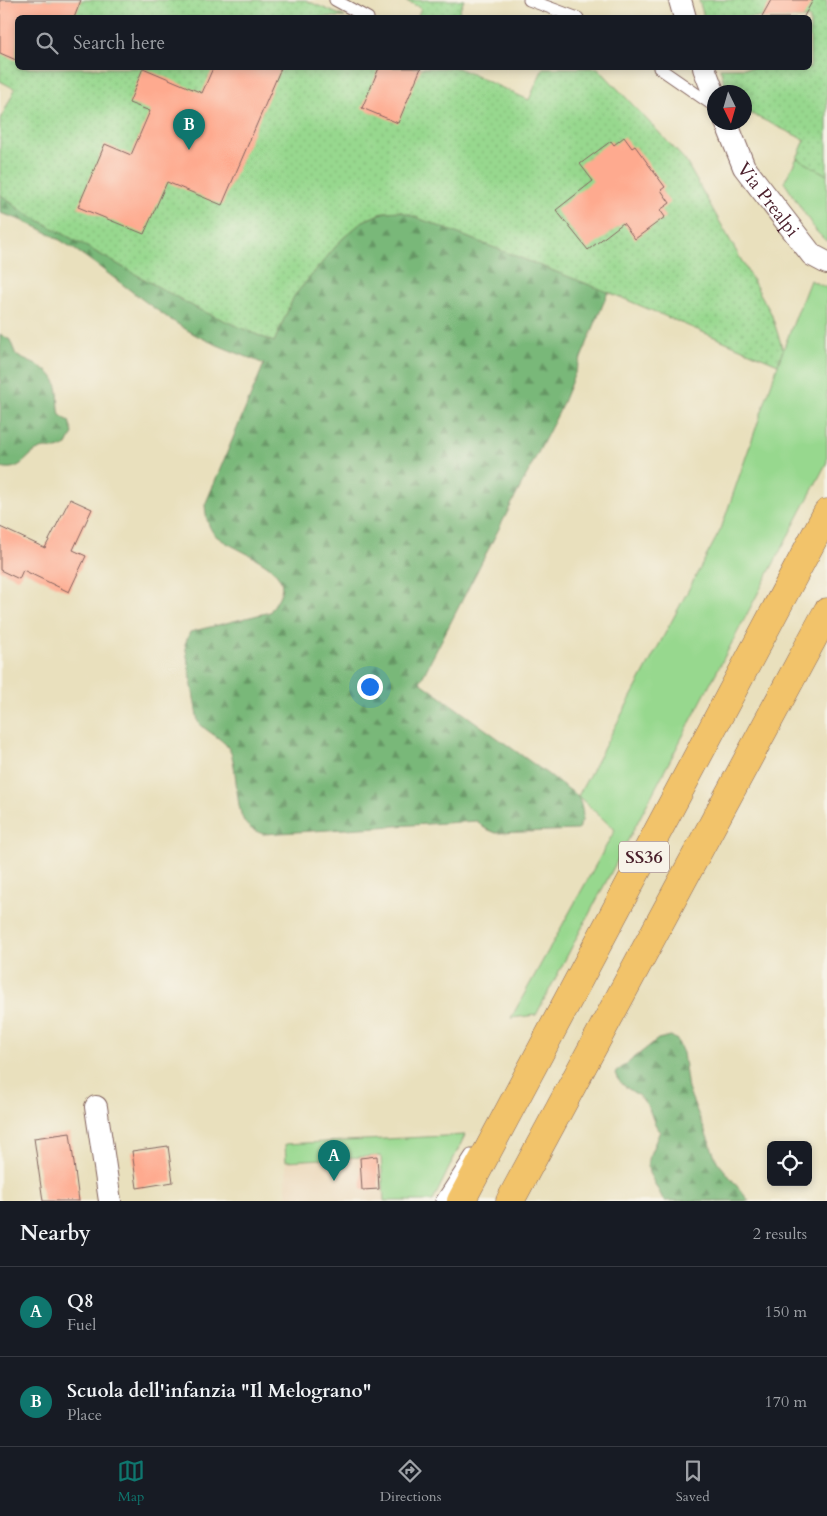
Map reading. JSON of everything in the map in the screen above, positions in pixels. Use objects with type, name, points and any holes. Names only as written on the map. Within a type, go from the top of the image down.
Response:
[{"type":"highway","name":"SS36","points":[[461,1201],[827,513]]},
{"type":"highway","name":"SS36","points":[[510,1201],[827,612]]},
{"type":"street","points":[[680,0],[684,15]]},
{"type":"street","points":[[705,70],[711,85]]},
{"type":"street","name":"Via Prealpi","points":[[729,130],[744,167],[812,255],[827,263]]},
{"type":"street","points":[[96,1107],[110,1201]]},
{"type":"lane","points":[[334,0],[362,15]]},
{"type":"lane","points":[[529,0],[570,15]]},
{"type":"lane","points":[[662,70],[707,101]]},
{"type":"lane","points":[[441,1201],[470,1156],[513,1103]]},
{"type":"shaded area","points":[[382,1156],[384,1201],[286,1201],[286,1161]]},
{"type":"green space","points":[[0,0],[305,0],[340,15],[15,15],[15,70],[462,70],[529,100],[542,70],[600,70],[685,160],[771,313],[783,350],[778,364],[608,292],[400,211],[384,212],[363,221],[342,239],[294,296],[274,342],[198,309],[19,209],[0,194],[0,120],[15,89],[0,81]]},
{"type":"green space","points":[[404,0],[464,0],[458,15],[418,15],[421,8]]},
{"type":"green space","points":[[699,0],[827,0],[827,175],[797,158],[805,140],[752,114],[752,85],[725,85],[721,70],[812,70],[812,15],[703,15]]},
{"type":"green space","points":[[797,158],[827,175],[827,242],[816,231],[784,182]]},
{"type":"green space","points":[[0,194],[19,209],[198,309],[274,342],[294,296],[342,239],[363,221],[385,212],[400,211],[608,292],[559,412],[420,682],[578,796],[583,817],[577,830],[496,833],[484,828],[477,821],[263,834],[248,826],[241,815],[239,807],[233,760],[229,748],[198,722],[185,644],[190,632],[270,612],[281,592],[281,582],[276,574],[267,566],[256,558],[221,540],[214,534],[208,524],[205,505],[264,364],[187,330],[74,249],[26,222],[0,213]]},
{"type":"green space","points":[[810,280],[827,288],[827,462],[536,1015],[511,1018],[615,830],[578,796],[721,529],[783,350]]},
{"type":"green space","points":[[0,334],[10,340],[16,355],[42,368],[53,377],[58,392],[60,415],[69,421],[73,433],[67,445],[57,449],[41,449],[19,465],[8,468],[0,467]]},
{"type":"green space","points":[[671,1036],[677,1040],[683,1053],[688,1089],[717,1161],[749,1201],[664,1201],[649,1173],[648,1159],[660,1131],[646,1104],[620,1082],[615,1073],[658,1039]]},
{"type":"green space","points":[[465,1135],[433,1201],[384,1201],[381,1156],[286,1161],[285,1144]]},
{"type":"building","points":[[0,0],[81,0],[75,15],[15,15],[15,60],[0,53]]},
{"type":"building","points":[[771,0],[813,0],[805,15],[763,15]]},
{"type":"building","points":[[142,70],[148,70],[202,93],[212,70],[280,70],[222,205],[167,182],[144,234],[78,207],[105,144],[131,155],[150,111],[129,103]]},
{"type":"building","points":[[378,70],[420,70],[398,123],[362,108]]},
{"type":"building","points":[[624,137],[632,148],[635,146],[665,187],[661,190],[670,203],[660,210],[665,217],[635,239],[623,223],[588,250],[556,210],[593,181],[580,164],[611,141],[614,145]]},
{"type":"building","points":[[70,499],[92,509],[73,550],[86,556],[69,592],[23,570],[19,579],[0,570],[0,527],[45,548]]},
{"type":"building","points":[[70,1133],[79,1201],[43,1201],[34,1138]]},
{"type":"building","points":[[168,1146],[173,1182],[137,1188],[132,1151]]},
{"type":"building","points":[[377,1156],[379,1189],[362,1190],[360,1158]]},
{"type":"place","name":"Scuola dell'infanzia \"Il Melograno\"","points":[[189,150]]},
{"type":"place","name":"Q8","points":[[334,1181]]}]
